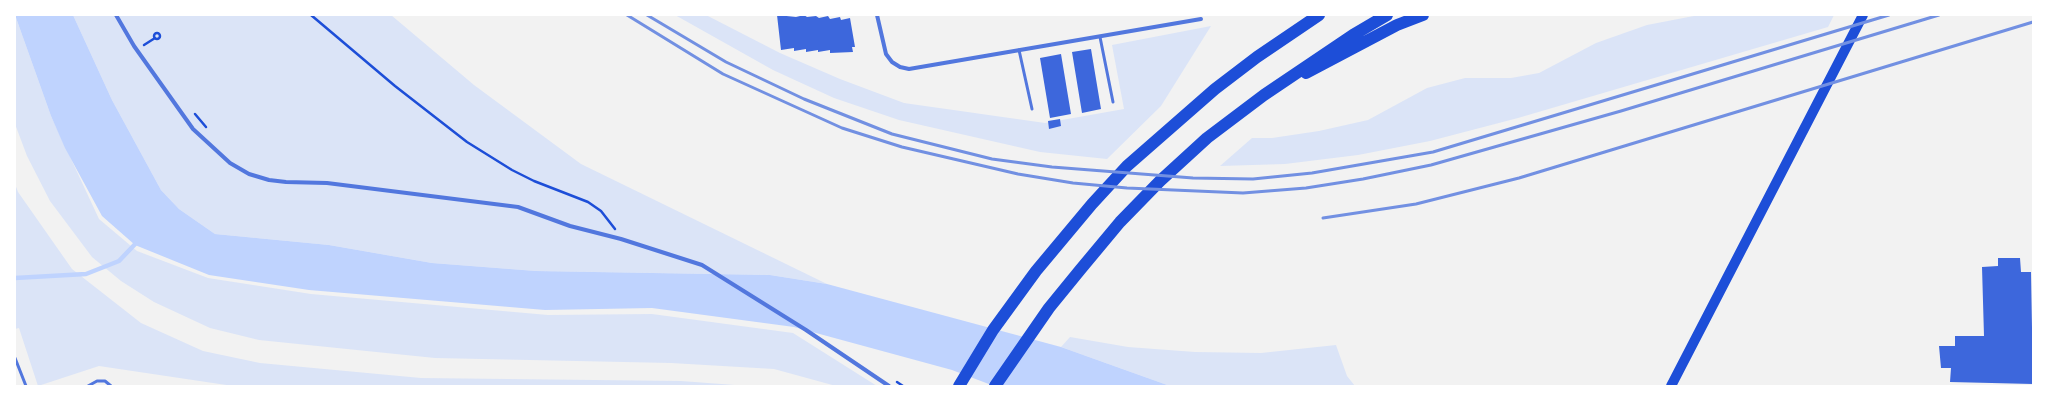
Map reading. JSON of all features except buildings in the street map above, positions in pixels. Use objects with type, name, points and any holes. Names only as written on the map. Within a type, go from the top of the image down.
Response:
[{"type":"highway","points":[[959,386],[993,330],[1058,243],[1127,166],[1215,89],[1257,57],[1320,15]]},
{"type":"highway","points":[[995,386],[1049,308],[1120,222],[1160,181],[1207,138],[1264,95],[1352,35],[1388,15]]},
{"type":"highway","points":[[1264,95],[1397,25],[1424,15]]},
{"type":"main road","points":[[1671,386],[1863,15]]},
{"type":"street","points":[[116,15],[134,46],[193,129],[230,163],[249,174],[269,180],[327,183],[518,207],[570,226],[621,239],[702,265],[806,330],[889,386]]},
{"type":"street","points":[[877,15],[886,54],[892,62],[900,67],[909,69],[1201,19]]},
{"type":"lane","points":[[1100,37],[1113,102]]},
{"type":"lane","points":[[1019,50],[1032,109]]},
{"type":"lane","points":[[15,358],[26,386]]},
{"type":"lane","points":[[88,386],[97,382],[105,381],[111,386]]},
{"type":"path","points":[[311,15],[390,81],[467,142],[512,170],[588,202],[600,211],[616,229],[621,239]]},
{"type":"path","points":[[144,45],[155,38]]},
{"type":"path","points":[[141,42],[148,51]]},
{"type":"path","points":[[190,108],[208,130]]},
{"type":"path","points":[[608,228],[616,229]]},
{"type":"shaded area","points":[[15,15],[51,116],[99,219],[137,251],[208,278],[311,294],[548,315],[652,314],[793,333],[877,386],[836,386],[774,369],[671,363],[435,358],[259,340],[210,328],[154,302],[121,281],[92,257],[50,201],[27,156],[15,124]]},
{"type":"shaded area","points":[[73,15],[391,15],[474,85],[581,164],[827,284],[770,275],[536,271],[432,263],[329,245],[215,234],[179,209],[161,190],[112,100]]},
{"type":"shaded area","points":[[675,15],[706,15],[780,53],[840,79],[904,103],[1045,123],[1124,109],[1112,45],[1211,26],[1161,106],[1107,159],[1040,152],[899,120],[834,98],[773,70]]},
{"type":"shaded area","points":[[1699,15],[1834,15],[1828,27],[1518,118],[1430,141],[1358,155],[1285,164],[1220,166],[1252,138],[1272,138],[1319,131],[1368,120],[1427,88],[1465,78],[1511,78],[1539,73],[1596,43],[1647,25]]},
{"type":"shaded area","points":[[15,184],[18,192],[72,269],[141,323],[203,351],[260,363],[421,378],[681,381],[748,386],[233,386],[99,366],[38,386],[19,328],[15,329]]},
{"type":"shaded area","points":[[1070,337],[1128,347],[1195,352],[1261,353],[1336,345],[1347,376],[1355,386],[1170,386],[1061,347]]},
{"type":"water","points":[[15,15],[73,15],[112,100],[161,190],[179,209],[215,234],[329,245],[432,263],[536,271],[770,275],[827,284],[1061,347],[1170,386],[994,386],[952,370],[794,327],[652,308],[545,310],[309,290],[209,275],[135,245],[102,216],[65,148],[51,116]]},
{"type":"waterway","points":[[15,278],[86,274],[119,261],[138,241]]},
{"type":"railway","points":[[627,15],[723,74],[842,128],[902,147],[1018,174],[1073,183],[1127,188],[1243,193],[1306,188],[1363,179],[1431,165],[1621,111],[1939,15]]},
{"type":"railway","points":[[647,15],[726,62],[804,99],[892,134],[992,159],[1052,167],[1193,178],[1253,179],[1312,173],[1433,152],[1889,15]]},
{"type":"railway","points":[[1323,218],[1416,204],[1519,178],[2033,22]]}]
